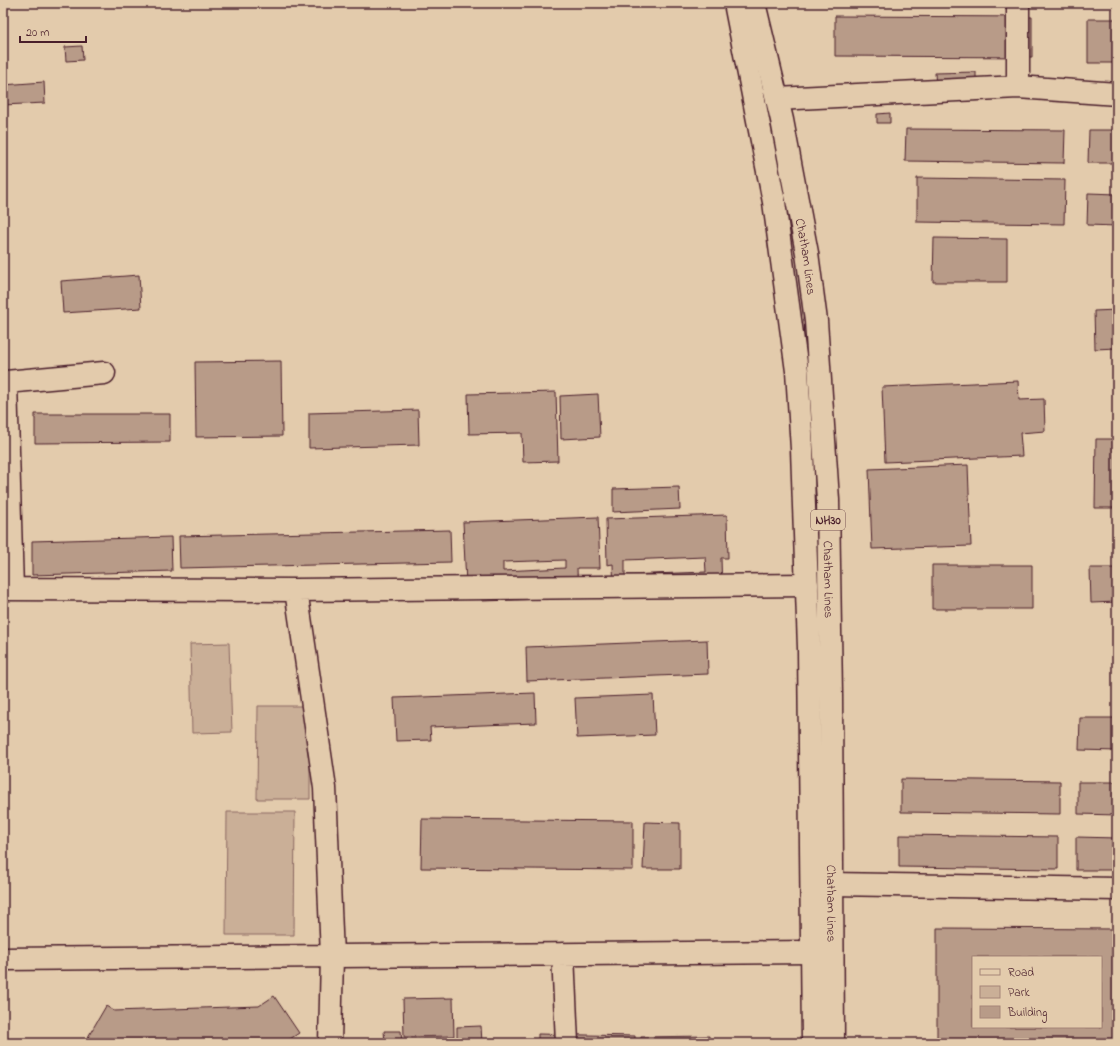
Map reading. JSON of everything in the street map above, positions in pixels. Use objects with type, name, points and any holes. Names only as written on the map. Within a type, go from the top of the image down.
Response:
[{"type":"main road","name":"Chatham Lines","points":[[734,3],[774,202],[797,371],[802,449],[809,648],[813,1043]]},
{"type":"main road","name":"Chatham Lines","points":[[754,3],[777,99],[807,253],[816,321],[828,500],[833,1043]]},
{"type":"main road","points":[[1018,3],[1018,86]]},
{"type":"main road","points":[[777,99],[1018,86],[1117,94]]},
{"type":"main road","points":[[104,374],[5,382],[7,589],[296,590],[807,584]]},
{"type":"main road","points":[[296,590],[325,788],[332,956],[330,1043]]},
{"type":"main road","points":[[832,884],[1117,889]]},
{"type":"main road","points":[[3,959],[812,952]]},
{"type":"main road","points":[[563,954],[567,1043]]},
{"type":"green space","points":[[229,643],[232,732],[192,733],[190,644]]},
{"type":"green space","points":[[258,706],[310,706],[310,799],[257,799]]},
{"type":"green space","points":[[227,812],[295,812],[294,935],[226,935]]},
{"type":"building","points":[[835,16],[1032,17],[1032,57],[835,56]]},
{"type":"building","points":[[1088,19],[1117,19],[1117,63],[1088,63]]},
{"type":"building","points":[[82,46],[83,60],[66,61],[65,47]]},
{"type":"building","points":[[976,72],[976,87],[936,88],[935,73]]},
{"type":"building","points":[[44,82],[45,103],[3,105],[3,85]]},
{"type":"building","points":[[890,113],[890,123],[877,123],[877,114]]},
{"type":"building","points":[[906,129],[1065,130],[1064,163],[905,161]]},
{"type":"building","points":[[1089,130],[1117,130],[1117,163],[1088,163]]},
{"type":"building","points":[[917,178],[1065,180],[1064,224],[917,222]]},
{"type":"building","points":[[1088,193],[1117,194],[1117,226],[1087,225]]},
{"type":"building","points":[[934,238],[1007,239],[1007,282],[933,282]]},
{"type":"building","points":[[139,275],[141,308],[63,313],[61,281]]},
{"type":"building","points":[[1117,310],[1117,348],[1095,349],[1094,311]]},
{"type":"building","points":[[281,361],[282,436],[196,437],[195,362]]},
{"type":"building","points":[[1018,381],[1019,400],[1044,399],[1045,431],[1020,433],[1022,456],[885,462],[882,387]]},
{"type":"building","points":[[556,392],[558,461],[523,462],[522,433],[469,434],[468,394]]},
{"type":"building","points":[[598,394],[600,437],[561,439],[560,396]]},
{"type":"building","points":[[418,410],[419,445],[309,448],[309,413]]},
{"type":"building","points":[[35,414],[170,414],[170,442],[35,443]]},
{"type":"building","points":[[1096,439],[1117,439],[1117,508],[1095,508]]},
{"type":"building","points":[[968,465],[971,546],[872,549],[869,469]]},
{"type":"building","points":[[679,487],[680,509],[613,512],[613,489]]},
{"type":"building","points":[[727,515],[728,558],[721,558],[722,593],[614,596],[613,564],[607,565],[606,519]],"holes":[[[705,557],[706,572],[625,575],[625,560]]]},
{"type":"building","points":[[598,517],[600,568],[577,568],[578,598],[482,601],[481,583],[466,584],[463,522]],"holes":[[[565,560],[565,568],[503,571],[503,562]]]},
{"type":"building","points":[[450,530],[451,562],[180,568],[179,536]]},
{"type":"building","points":[[171,537],[172,571],[32,575],[32,541]]},
{"type":"building","points":[[932,565],[1032,565],[1032,609],[932,609]]},
{"type":"building","points":[[1090,568],[1117,568],[1117,602],[1091,603]]},
{"type":"building","points":[[707,640],[708,674],[527,681],[526,647]]},
{"type":"building","points":[[535,693],[536,723],[430,727],[431,740],[396,741],[394,698]]},
{"type":"building","points":[[653,695],[655,735],[577,738],[575,698]]},
{"type":"building","points":[[1080,718],[1117,718],[1117,751],[1079,750]]},
{"type":"building","points":[[901,779],[1060,781],[1060,814],[901,812]]},
{"type":"building","points":[[1078,782],[1117,782],[1117,815],[1078,814]]},
{"type":"building","points":[[422,819],[633,821],[633,870],[421,868]]},
{"type":"building","points":[[645,822],[680,823],[680,869],[643,869]]},
{"type":"building","points":[[899,835],[1058,837],[1058,869],[899,867]]},
{"type":"building","points":[[1076,837],[1117,838],[1117,870],[1076,870]]},
{"type":"building","points":[[937,928],[1117,929],[1117,1043],[937,1043]]},
{"type":"building","points":[[274,996],[299,1033],[284,1043],[98,1043],[88,1037],[106,1006],[114,1011],[259,1006]]},
{"type":"building","points":[[453,998],[454,1036],[404,1037],[403,999]]},
{"type":"building","points":[[481,1026],[482,1043],[457,1043],[457,1027]]},
{"type":"building","points":[[384,1031],[401,1031],[402,1043],[385,1043]]},
{"type":"building","points":[[538,1034],[635,1036],[635,1043],[538,1043]]},
{"type":"building","points":[[709,1036],[709,1043],[641,1043],[641,1037]]}]
